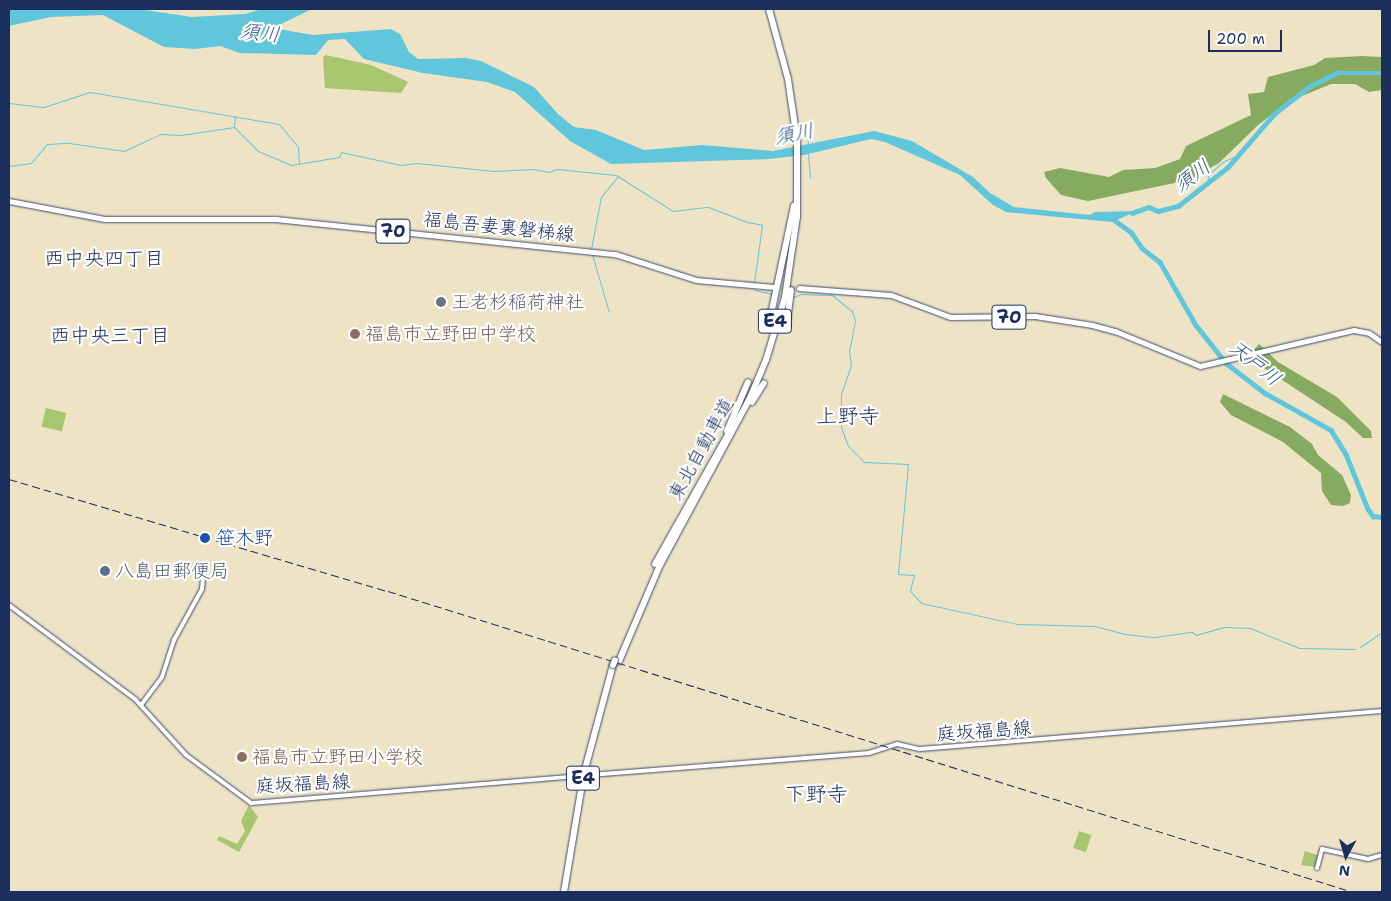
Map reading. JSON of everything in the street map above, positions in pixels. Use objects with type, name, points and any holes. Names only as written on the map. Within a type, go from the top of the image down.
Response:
[{"type":"highway","name":"東北自動車道","points":[[765,9],[784,80],[795,140]]},
{"type":"highway","name":"東北自動車道","points":[[564,892],[584,773],[616,663],[660,565],[753,392],[775,335],[791,269],[796,206],[795,140],[788,79],[770,9]]},
{"type":"highway","points":[[770,319],[796,206]]},
{"type":"highway","points":[[787,322],[797,243],[796,206]]},
{"type":"highway","points":[[717,458],[748,382]]},
{"type":"highway","points":[[717,458],[764,384]]},
{"type":"highway","name":"東北自動車道","points":[[568,892],[589,772],[616,663]]},
{"type":"main road","name":"福島吾妻裏磐梯線","points":[[9,201],[104,219],[275,220],[615,254],[688,279],[774,287]]},
{"type":"main road","name":"70","points":[[799,288],[891,294],[950,317],[1035,316],[1092,325],[1115,331],[1191,364],[1216,364],[1354,330],[1369,333],[1382,342]]},
{"type":"main road","points":[[141,705],[162,677],[174,640],[202,588],[204,567]]},
{"type":"main road","name":"庭坂福島線","points":[[9,605],[141,705],[186,755],[253,804],[579,776]]},
{"type":"main road","name":"庭坂福島線","points":[[590,775],[869,753],[897,744],[919,750],[1382,711]]},
{"type":"main road","points":[[1317,868],[1322,849],[1368,859],[1382,855]]},
{"type":"green space","points":[[326,55],[371,65],[408,82],[401,93],[325,88],[323,57]]},
{"type":"green space","points":[[1382,57],[1382,90],[1369,92],[1355,84],[1331,84],[1290,101],[1258,125],[1219,163],[1189,180],[1088,201],[1061,195],[1046,178],[1044,172],[1060,168],[1109,177],[1123,170],[1155,168],[1180,159],[1186,146],[1251,115],[1248,94],[1264,92],[1268,77],[1314,65],[1325,58]]},
{"type":"green space","points":[[1259,344],[1278,362],[1337,397],[1371,431],[1372,438],[1363,438],[1346,422],[1255,362],[1254,350]]},
{"type":"green space","points":[[1223,394],[1290,427],[1312,444],[1318,455],[1342,475],[1351,495],[1350,503],[1343,506],[1331,505],[1322,491],[1321,473],[1283,442],[1231,415],[1220,402]]},
{"type":"green space","points":[[46,408],[66,413],[62,432],[41,426]]},
{"type":"green space","points":[[249,805],[258,817],[239,852],[217,840],[219,836],[237,844],[245,831],[241,821]]},
{"type":"green space","points":[[1079,831],[1091,835],[1086,852],[1073,848]]},
{"type":"green space","points":[[1305,851],[1320,856],[1317,867],[1301,865]]},
{"type":"water","points":[[138,9],[192,17],[245,14],[262,9],[312,9],[273,28],[313,35],[391,29],[400,34],[409,52],[418,59],[466,58],[481,61],[534,87],[558,114],[574,127],[596,130],[644,150],[702,145],[773,151],[874,131],[912,141],[973,177],[990,193],[1014,207],[1090,215],[1095,212],[1137,211],[1112,222],[1006,212],[993,205],[960,175],[885,142],[871,139],[804,155],[769,159],[611,164],[570,141],[515,92],[487,82],[423,73],[364,59],[345,39],[328,40],[316,55],[240,53],[220,46],[195,49],[164,47],[103,15],[51,17],[9,26],[9,10]]},
{"type":"waterway","name":"須川","points":[[1132,213],[1149,207],[1158,211],[1178,206],[1228,167],[1275,113],[1310,86],[1337,73],[1382,73]]},
{"type":"waterway","points":[[9,103],[44,107],[90,92],[279,124],[298,147],[299,164]]},
{"type":"waterway","points":[[235,116],[234,127],[258,151],[291,165],[339,157],[341,152],[401,165],[417,163],[494,171],[533,169],[549,172],[557,169],[616,175],[673,211],[708,207],[747,222],[762,225],[754,283]]},
{"type":"waterway","points":[[9,166],[31,163],[47,144],[69,143],[124,151],[160,134],[181,135],[234,127]]},
{"type":"waterway","points":[[807,130],[808,145]]},
{"type":"waterway","points":[[808,154],[810,178]]},
{"type":"waterway","points":[[1207,182],[1209,174],[1224,161],[1239,155]]},
{"type":"waterway","points":[[591,249],[601,197],[618,176]]},
{"type":"waterway","name":"天戸川","points":[[1113,219],[1131,232],[1142,248],[1160,262],[1196,325],[1226,363],[1265,393],[1331,430],[1346,454],[1368,509],[1373,516],[1382,517]]},
{"type":"waterway","points":[[592,254],[609,312]]},
{"type":"waterway","points":[[754,287],[755,290],[773,294]]},
{"type":"waterway","points":[[794,297],[801,294],[832,295],[852,311],[855,321],[849,351],[851,365],[841,394],[841,427],[848,446],[864,462],[908,464],[898,574],[914,575],[910,591],[921,603],[1017,624],[1095,626],[1124,634],[1155,637],[1192,632],[1196,635],[1224,627],[1250,628],[1299,648],[1355,649]]},
{"type":"waterway","points":[[1360,647],[1382,632]]},
{"type":"tunnel","points":[[775,287],[799,288]]},
{"type":"railway","points":[[9,479],[388,591],[1353,892]]},
{"type":"place","name":"王老杉稲荷神社","points":[[441,302]]},
{"type":"place","name":"福島市立野田中学校","points":[[355,334]]},
{"type":"place","name":"笹木野","points":[[205,538]]},
{"type":"place","name":"八島田郵便局","points":[[105,571]]},
{"type":"place","name":"福島市立野田小学校","points":[[242,757]]},
{"type":"district","name":"西中央四丁目","points":[[104,258]]},
{"type":"district","name":"西中央三丁目","points":[[110,335]]},
{"type":"district","name":"上野寺","points":[[848,416]]},
{"type":"district","name":"下野寺","points":[[816,794]]}]
